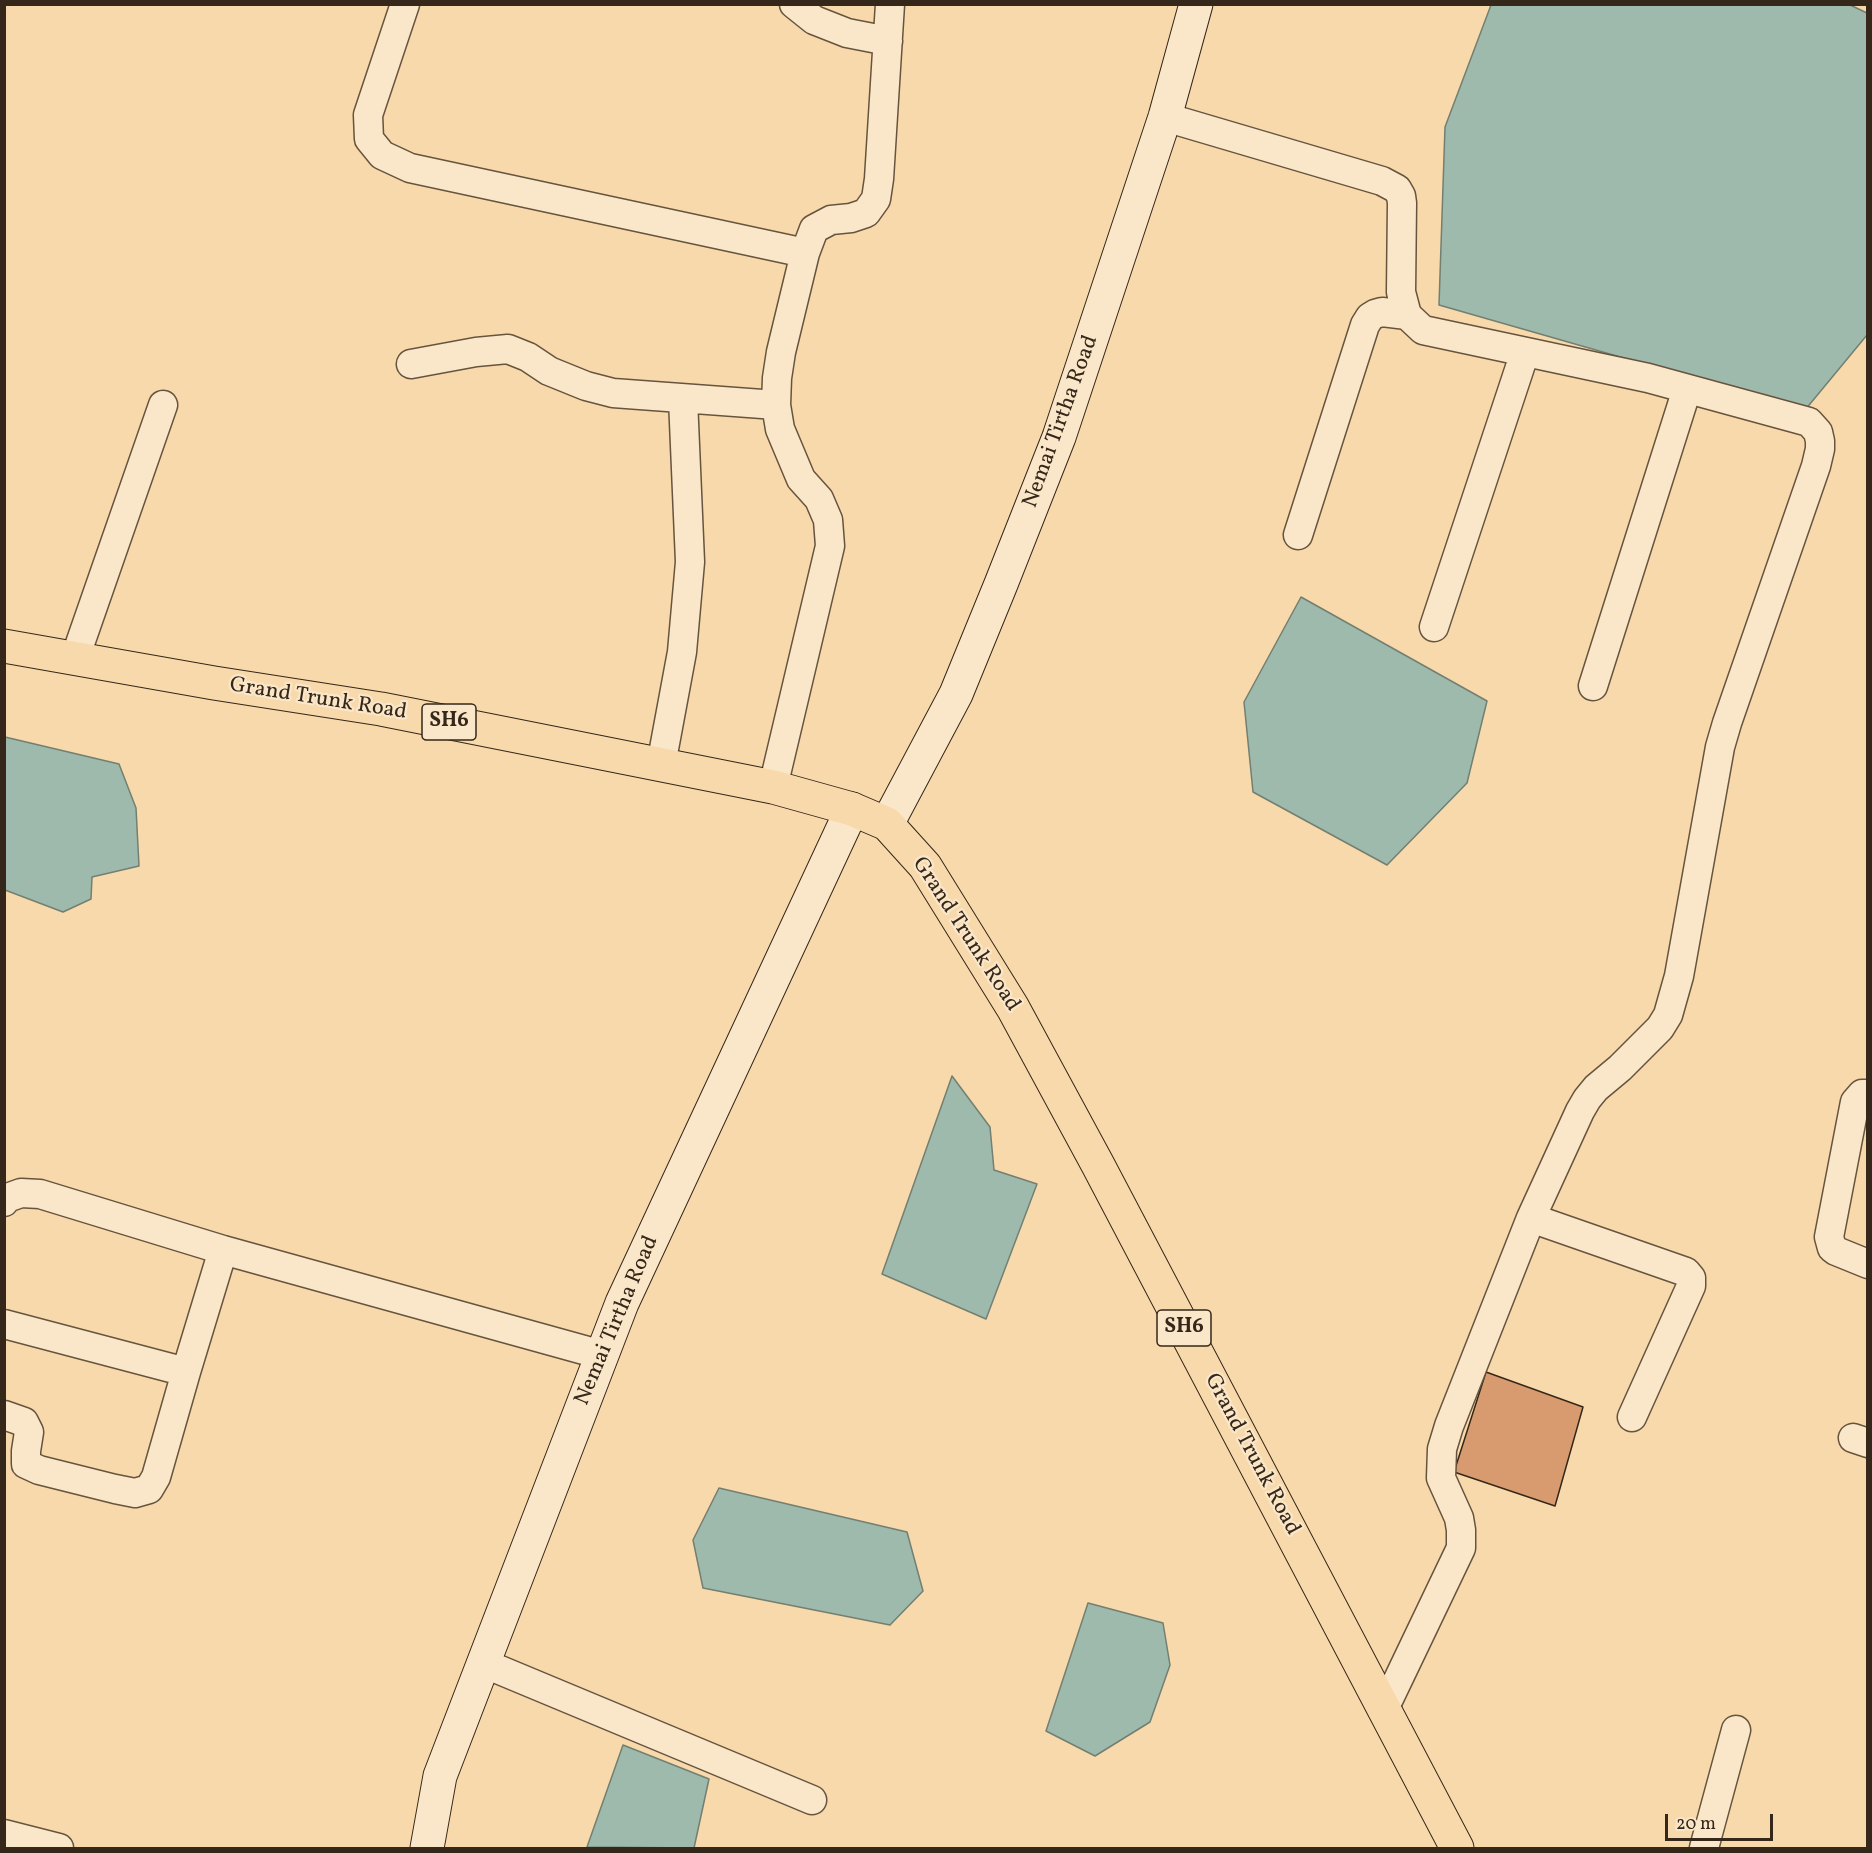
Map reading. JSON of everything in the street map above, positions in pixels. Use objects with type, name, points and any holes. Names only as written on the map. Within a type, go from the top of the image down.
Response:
[{"type":"main road","name":"Grand Trunk Road","points":[[4,646],[214,683],[381,709],[773,787],[852,809],[887,824],[925,866],[1013,1008],[1098,1165],[1456,1848]]},
{"type":"street","points":[[405,4],[368,116],[369,139],[382,155],[410,168],[805,253]]},
{"type":"street","points":[[794,4],[814,20],[847,33],[888,41]]},
{"type":"street","points":[[773,787],[830,546],[828,520],[819,498],[795,468],[780,429],[776,405],[777,378],[805,253],[814,229],[831,220],[851,219],[866,213],[876,199],[890,4]]},
{"type":"street","name":"Nemai Tirtha Road","points":[[887,824],[956,694],[1059,437],[1165,117],[1196,4]]},
{"type":"street","points":[[1165,117],[1382,181],[1397,189],[1402,203],[1401,292],[1407,315],[1423,330],[1648,378],[1809,422],[1818,432],[1820,449],[1816,466],[1726,723],[1679,976],[1668,1015],[1660,1028],[1587,1099],[1531,1218],[1442,1449],[1441,1478],[1459,1518],[1461,1548],[1384,1709]]},
{"type":"street","points":[[1298,535],[1365,325],[1370,317],[1382,312],[1407,315]]},
{"type":"street","points":[[411,364],[476,352],[508,349],[528,357],[549,371],[586,386],[613,393],[776,405]]},
{"type":"street","points":[[1434,627],[1525,352]]},
{"type":"street","points":[[1593,686],[1687,389]]},
{"type":"street","points":[[661,765],[682,652],[689,573],[683,399]]},
{"type":"street","points":[[75,658],[163,405]]},
{"type":"street","name":"Nemai Tirtha Road","points":[[427,1848],[440,1776],[622,1304],[852,809]]},
{"type":"street","points":[[1868,1094],[1863,1094],[1855,1102],[1829,1237],[1830,1244],[1836,1251],[1868,1264]]},
{"type":"street","points":[[4,1202],[7,1198],[21,1192],[40,1194],[223,1250],[602,1355]]},
{"type":"street","points":[[1531,1218],[1686,1272],[1691,1278],[1691,1286],[1632,1417]]},
{"type":"street","points":[[4,1415],[24,1422],[29,1432],[26,1464],[39,1470],[135,1492],[149,1489],[156,1477],[223,1250]]},
{"type":"street","points":[[4,1324],[186,1372]]},
{"type":"street","points":[[483,1663],[812,1800]]},
{"type":"street","points":[[1704,1848],[1736,1730]]},
{"type":"street","points":[[4,1834],[59,1848]]},
{"type":"shaded area","points":[[1848,4],[1867,13],[1867,335],[1805,410],[1439,305],[1445,127],[1491,5]]},
{"type":"shaded area","points":[[1301,597],[1487,701],[1467,783],[1387,865],[1253,792],[1244,702]]},
{"type":"shaded area","points":[[5,737],[119,764],[136,808],[139,866],[92,877],[91,899],[63,912],[5,890]]},
{"type":"shaded area","points":[[952,1076],[990,1127],[994,1170],[1037,1184],[986,1319],[882,1274]]},
{"type":"shaded area","points":[[719,1488],[907,1532],[923,1591],[890,1625],[703,1588],[693,1540]]},
{"type":"shaded area","points":[[1088,1603],[1163,1623],[1170,1665],[1150,1722],[1095,1756],[1046,1731]]},
{"type":"shaded area","points":[[623,1745],[709,1779],[694,1848],[587,1847]]},
{"type":"building","points":[[1486,1372],[1583,1407],[1555,1506],[1454,1472]]}]
